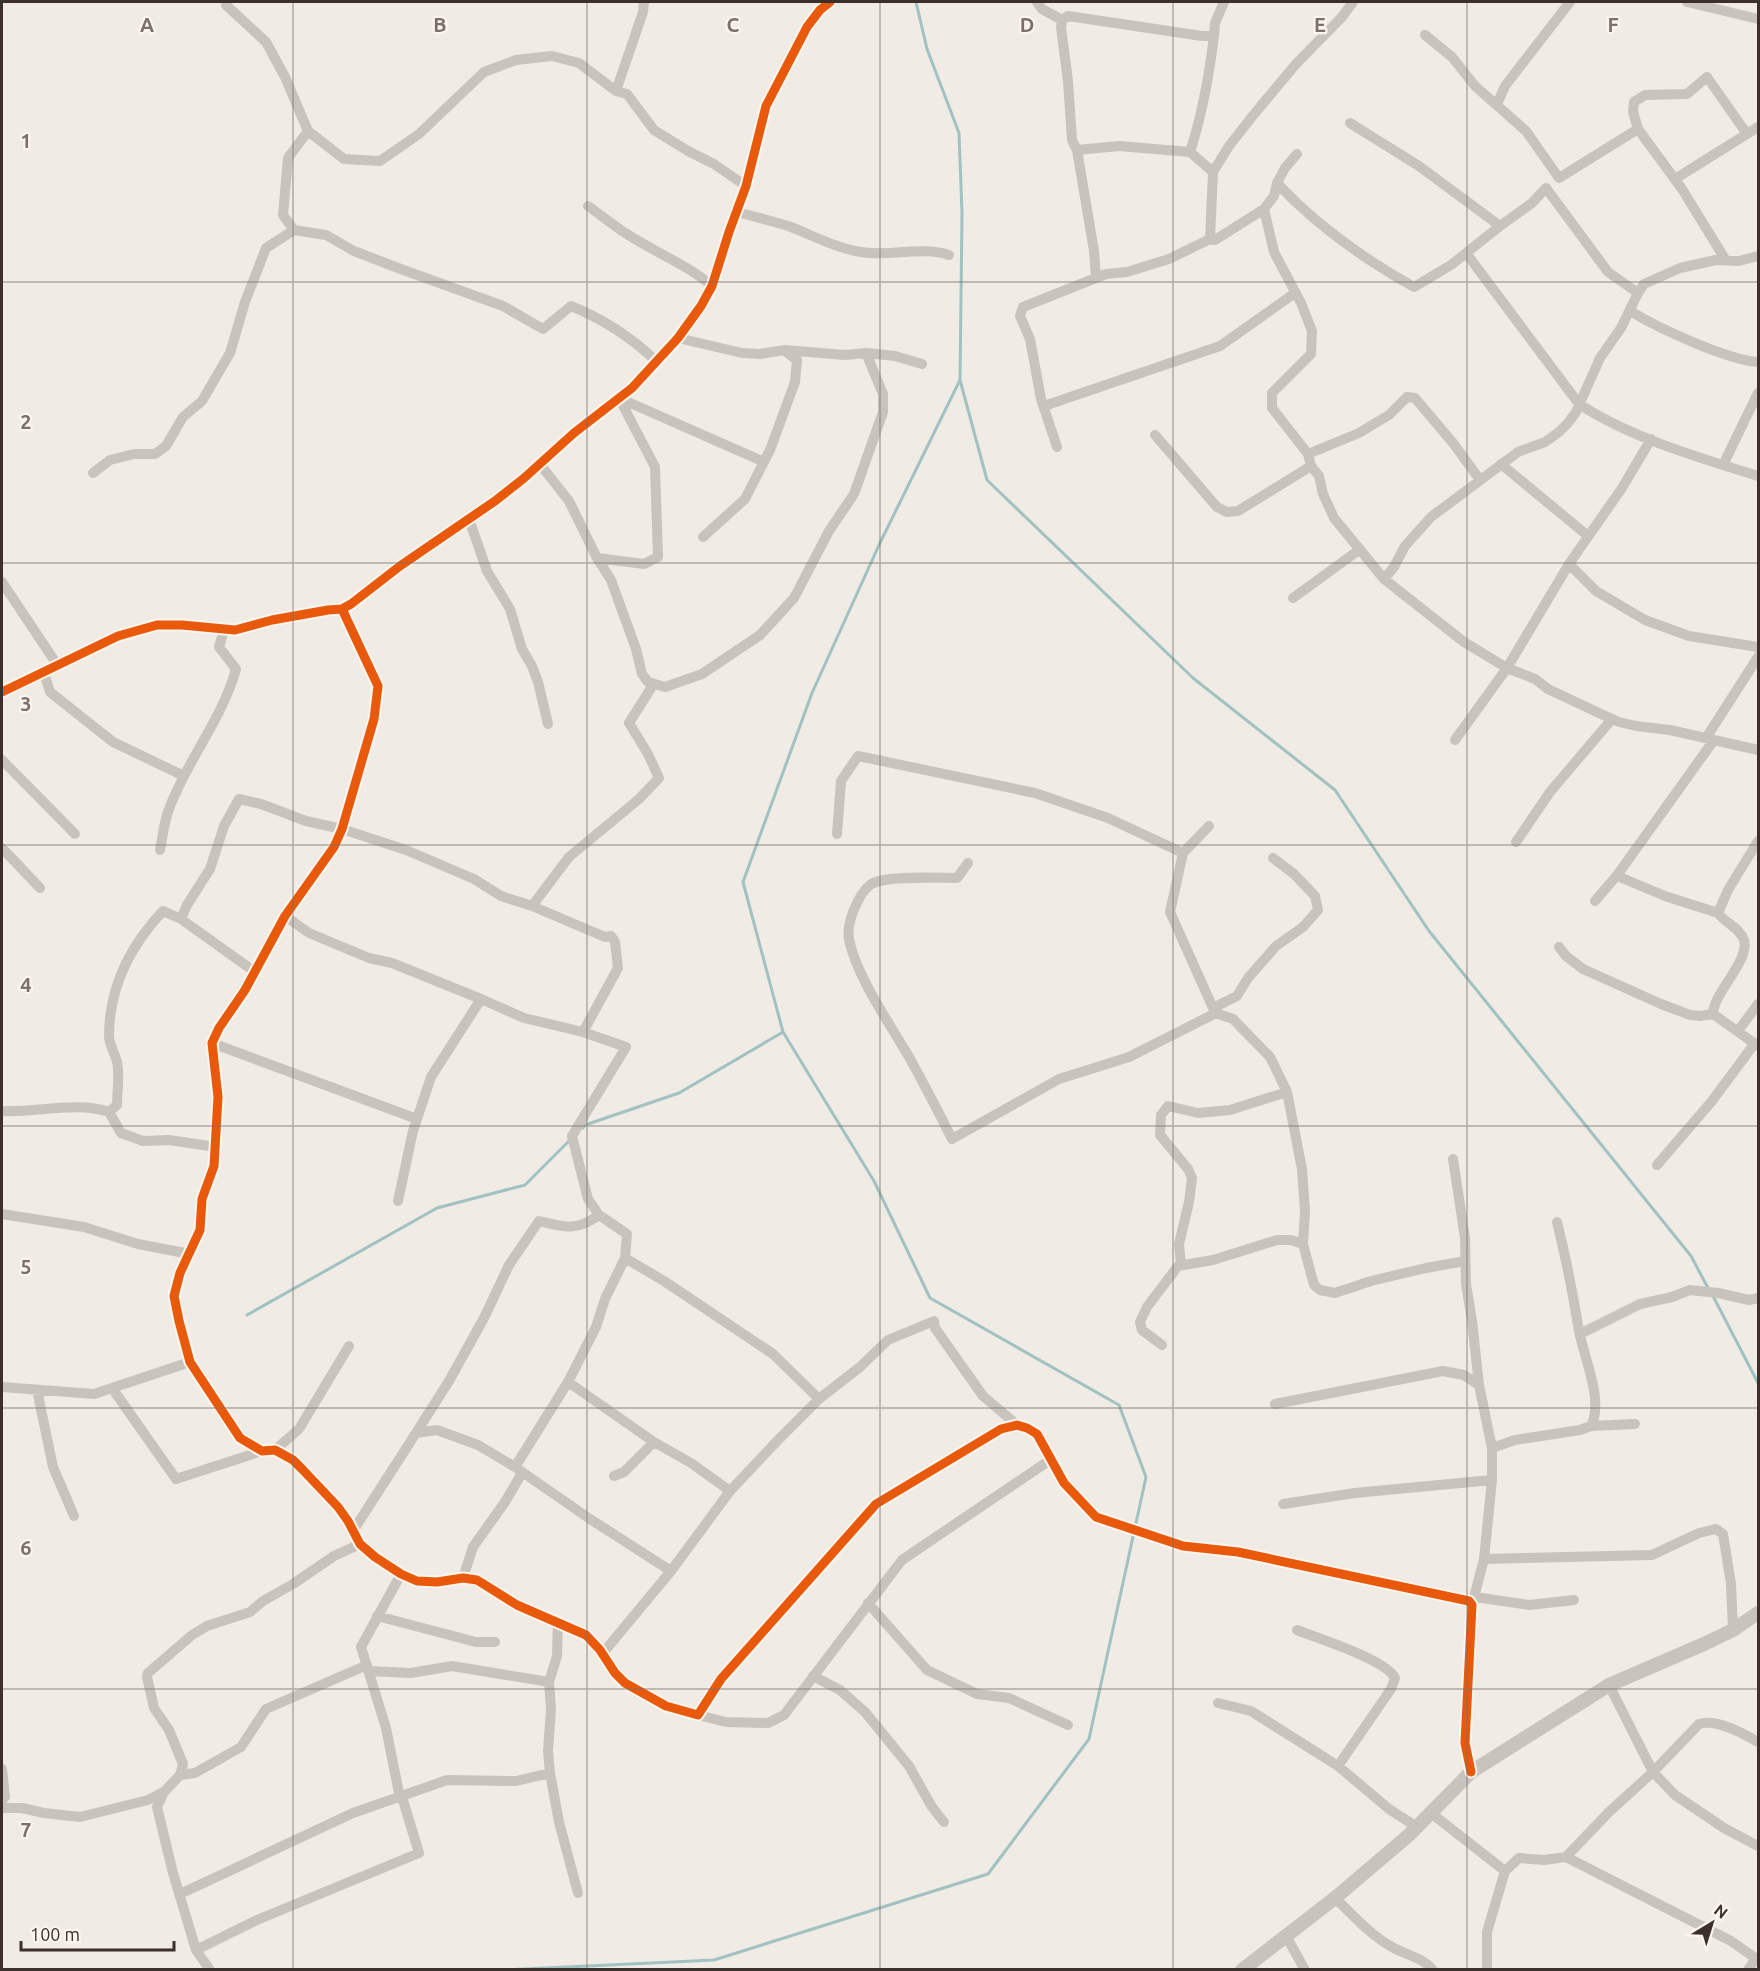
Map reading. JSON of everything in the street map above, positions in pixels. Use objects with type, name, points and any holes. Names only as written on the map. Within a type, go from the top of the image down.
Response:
[{"type":"street","points":[[616,91],[643,12],[644,2]]},
{"type":"street","points":[[2,693],[118,636],[138,629],[157,625],[182,625],[235,630],[272,620],[342,609],[523,479],[574,433],[632,388],[678,338],[701,306],[712,286],[746,186],[766,106],[807,27],[820,10],[831,2]]},
{"type":"street","points":[[1037,2],[1042,9],[1062,20]]},
{"type":"street","points":[[1190,152],[1203,113],[1215,23],[1224,2]]},
{"type":"street","points":[[1210,239],[1213,171],[1255,113],[1353,2]]},
{"type":"street","points":[[1497,104],[1506,86],[1570,2]]},
{"type":"street","points":[[1687,2],[1758,19]]},
{"type":"street","points":[[226,5],[266,42],[285,77],[308,131],[344,159],[380,161],[419,134],[484,72],[516,60],[552,56],[579,63],[616,91],[627,94],[654,130],[714,164],[746,186]]},
{"type":"street","points":[[1096,278],[1094,251],[1077,150],[1072,140],[1062,20],[1068,16],[1214,36]]},
{"type":"street","points":[[1425,35],[1452,57],[1475,86],[1526,131],[1559,178]]},
{"type":"street","points":[[1725,259],[1675,179],[1638,129],[1633,112],[1634,102],[1646,95],[1687,94],[1707,77],[1747,134]]},
{"type":"street","points":[[1350,123],[1419,166],[1500,226]]},
{"type":"street","points":[[1675,179],[1758,127]]},
{"type":"street","points":[[1276,183],[1321,225],[1384,270],[1414,287],[1451,265],[1532,203],[1559,178],[1638,129]]},
{"type":"street","points":[[294,230],[283,215],[288,158],[308,131]]},
{"type":"street","points":[[1077,150],[1119,146],[1190,152],[1213,171]]},
{"type":"street","points":[[1057,447],[1044,406],[1030,339],[1020,316],[1023,307],[1106,274],[1127,272],[1169,259],[1210,239],[1215,240],[1264,209],[1274,196],[1276,183],[1285,168],[1297,154]]},
{"type":"street","points":[[1546,188],[1608,272],[1638,292]]},
{"type":"street","points":[[588,206],[627,234],[712,286]]},
{"type":"street","points":[[1264,209],[1274,252],[1312,331],[1311,354],[1272,393],[1272,408],[1308,454],[1311,466],[1319,476],[1323,494],[1334,518],[1384,579],[1464,642],[1507,668],[1521,672],[1548,689],[1612,719],[1636,726],[1670,730],[1758,750]]},
{"type":"street","points":[[737,212],[789,226],[838,247],[861,252],[890,254],[934,250],[949,255]]},
{"type":"street","points":[[93,473],[110,460],[134,454],[155,454],[166,446],[183,417],[202,401],[230,353],[245,302],[266,248],[294,230],[326,235],[376,260],[503,306],[543,329],[571,306],[595,316],[638,344],[656,361]]},
{"type":"street","points":[[1466,253],[1579,404],[1595,414],[1651,439],[1758,476]]},
{"type":"street","points":[[1384,579],[1394,567],[1405,546],[1431,517],[1518,452],[1545,442],[1559,432],[1576,411],[1600,358],[1621,328],[1644,284],[1680,268],[1725,259],[1739,261],[1758,256]]},
{"type":"street","points":[[1044,406],[1220,346],[1295,293]]},
{"type":"street","points":[[1630,311],[1707,346],[1747,361],[1758,362]]},
{"type":"street","points":[[678,338],[742,353],[760,354],[785,350],[845,355],[866,353],[895,356],[922,364]]},
{"type":"street","points":[[703,537],[745,499],[764,462],[795,382],[797,360],[785,350]]},
{"type":"street","points":[[539,463],[569,501],[597,558],[611,580],[636,649],[642,674],[653,685],[664,687],[702,674],[760,635],[794,598],[829,531],[854,494],[883,412],[883,394],[866,353]]},
{"type":"street","points":[[1723,465],[1758,393]]},
{"type":"street","points":[[1308,454],[1359,433],[1389,415],[1407,397],[1415,398],[1453,443],[1480,480]]},
{"type":"street","points":[[619,398],[764,462]]},
{"type":"street","points":[[597,558],[644,564],[658,556],[655,467],[619,398]]},
{"type":"street","points":[[1155,435],[1217,507],[1227,512],[1238,511],[1311,466]]},
{"type":"street","points":[[1455,740],[1507,668],[1569,564],[1622,488],[1651,439]]},
{"type":"street","points":[[1502,464],[1588,536]]},
{"type":"street","points":[[469,519],[487,571],[510,609],[522,649],[532,666],[548,724]]},
{"type":"street","points":[[1293,598],[1359,550]]},
{"type":"street","points":[[1569,564],[1596,591],[1645,620],[1689,636],[1758,647]]},
{"type":"street","points":[[2,582],[58,666]]},
{"type":"street","points":[[262,1451],[240,1438],[190,1362],[178,1321],[174,1296],[180,1274],[200,1230],[202,1199],[214,1166],[217,1079],[212,1043],[255,972],[285,916],[334,847],[342,829],[374,719],[378,686],[342,609]]},
{"type":"street","points":[[160,850],[168,810],[231,688],[236,669],[219,647],[224,630]]},
{"type":"street","points":[[1595,901],[1618,874],[1710,739],[1758,657]]},
{"type":"street","points":[[44,673],[50,692],[113,742],[184,776]]},
{"type":"street","points":[[532,906],[569,857],[639,800],[659,778],[648,754],[629,723],[653,685]]},
{"type":"street","points":[[1516,842],[1550,792],[1612,719]]},
{"type":"street","points":[[837,834],[841,781],[858,756],[1035,793],[1108,818],[1183,853]]},
{"type":"street","points":[[2,760],[75,834]]},
{"type":"street","points":[[181,919],[187,905],[210,869],[224,826],[238,799],[261,804],[306,821],[342,829],[406,850],[474,879],[501,896],[532,906],[606,937],[611,936],[614,939],[618,968],[583,1032]]},
{"type":"street","points":[[1209,826],[1183,853],[1170,912],[1215,1010],[1233,1018],[1270,1057],[1287,1092],[1302,1169],[1305,1211],[1303,1244],[1314,1285],[1320,1290],[1335,1293],[1371,1281],[1465,1261]]},
{"type":"street","points":[[1718,913],[1728,890],[1758,841]]},
{"type":"street","points":[[2,848],[40,888]]},
{"type":"street","points":[[969,863],[957,878],[891,879],[871,884],[853,908],[848,937],[858,966],[882,1013],[952,1138],[1059,1079],[1129,1057],[1237,996],[1248,978],[1276,946],[1303,927],[1318,910],[1315,896],[1294,874],[1273,858]]},
{"type":"street","points":[[1618,874],[1622,878],[1665,896],[1718,913],[1723,920],[1736,928],[1744,939],[1744,950],[1715,1002],[1713,1014]]},
{"type":"street","points":[[109,1112],[117,1105],[117,1063],[109,1038],[112,1005],[122,966],[145,930],[163,911],[181,919],[255,972]]},
{"type":"street","points":[[285,916],[309,933],[369,958],[392,963],[524,1018],[583,1032],[626,1047],[572,1136],[588,1199],[599,1215],[627,1234],[625,1258],[605,1299],[596,1327],[519,1470],[505,1503],[473,1547],[463,1578]]},
{"type":"street","points":[[1559,947],[1566,956],[1583,969],[1689,1015],[1713,1014],[1756,1045],[1657,1165]]},
{"type":"street","points":[[398,1201],[417,1119],[431,1077],[481,999]]},
{"type":"street","points":[[1738,1031],[1758,1004]]},
{"type":"street","points":[[212,1043],[417,1119]]},
{"type":"street","points":[[1181,1265],[1179,1244],[1192,1178],[1188,1169],[1160,1135],[1161,1115],[1168,1106],[1198,1113],[1230,1110],[1287,1092]]},
{"type":"street","points":[[2,1110],[22,1112],[93,1106],[109,1112],[121,1133],[143,1141],[169,1140],[216,1147]]},
{"type":"street","points":[[1453,1159],[1464,1230],[1466,1284],[1474,1331],[1479,1385],[1492,1448],[1492,1480],[1484,1559],[1474,1601],[1465,1743],[1471,1772]]},
{"type":"street","points":[[2,1214],[84,1227],[138,1244],[190,1254]]},
{"type":"street","points":[[352,1531],[449,1381],[484,1318],[509,1265],[538,1221],[569,1228],[591,1221],[599,1215]]},
{"type":"street","points":[[1557,1222],[1580,1334],[1588,1357],[1596,1409],[1591,1426]]},
{"type":"street","points":[[1162,1346],[1142,1330],[1140,1322],[1147,1307],[1181,1265],[1213,1260],[1277,1240],[1291,1240],[1303,1244]]},
{"type":"street","points":[[625,1258],[664,1281],[773,1354],[819,1399]]},
{"type":"street","points":[[1580,1334],[1640,1304],[1672,1298],[1690,1290],[1749,1300],[1758,1298]]},
{"type":"street","points":[[603,1653],[671,1571],[730,1491],[819,1399],[860,1367],[888,1340],[934,1321],[935,1328],[983,1396],[1017,1425],[1037,1434],[1064,1483],[1095,1517],[1183,1546],[1238,1552],[1469,1601],[1529,1605],[1574,1600]]},
{"type":"street","points":[[112,1388],[176,1479],[262,1451],[275,1450],[299,1429],[349,1346]]},
{"type":"street","points":[[2,1387],[94,1394],[190,1362]]},
{"type":"street","points":[[1275,1404],[1443,1371],[1464,1375],[1479,1385]]},
{"type":"street","points":[[568,1382],[730,1491]]},
{"type":"street","points":[[37,1390],[53,1467],[74,1516]]},
{"type":"street","points":[[1492,1448],[1515,1440],[1580,1430],[1591,1426],[1635,1424]]},
{"type":"street","points":[[698,1715],[721,1679],[876,1504],[1001,1429],[1017,1425]]},
{"type":"street","points":[[416,1433],[437,1430],[478,1445],[671,1571]]},
{"type":"street","points":[[614,1476],[624,1472],[654,1442]]},
{"type":"street","points":[[275,1450],[303,1470],[338,1507],[360,1544],[401,1574],[417,1581],[436,1582],[463,1578],[477,1580],[517,1605],[586,1635],[603,1653],[615,1673],[625,1683],[666,1706],[726,1722],[768,1723],[784,1715],[794,1704],[902,1560],[1050,1460]]},
{"type":"street","points":[[1283,1504],[1355,1493],[1492,1480]]},
{"type":"street","points":[[1484,1559],[1652,1555],[1699,1533],[1716,1529],[1723,1534],[1727,1553],[1733,1630]]},
{"type":"street","points":[[210,1970],[196,1950],[157,1807],[164,1792],[180,1775],[183,1764],[169,1730],[154,1707],[148,1673],[192,1635],[207,1626],[250,1612],[263,1601],[334,1556],[360,1544]]},
{"type":"street","points":[[196,1950],[267,1916],[419,1853],[401,1798],[386,1728],[361,1647],[401,1574]]},
{"type":"street","points":[[868,1603],[927,1670],[977,1694],[1010,1698],[1068,1725]]},
{"type":"street","points":[[1242,1970],[1335,1898],[1417,1827],[1471,1772],[1609,1685],[1733,1630],[1758,1613]]},
{"type":"street","points":[[377,1616],[476,1642],[495,1642]]},
{"type":"street","points":[[558,1623],[557,1656],[549,1682],[551,1709],[548,1751],[559,1822],[578,1893]]},
{"type":"street","points":[[1297,1630],[1374,1660],[1391,1671],[1395,1678],[1391,1689],[1338,1766]]},
{"type":"street","points":[[180,1775],[195,1773],[242,1747],[266,1709],[368,1668],[411,1672],[452,1666],[549,1682]]},
{"type":"street","points":[[813,1676],[840,1690],[865,1712],[909,1766],[932,1807],[944,1822]]},
{"type":"street","points":[[1609,1685],[1653,1772],[1675,1795],[1724,1828],[1758,1846]]},
{"type":"street","points":[[1218,1703],[1251,1711],[1338,1766],[1389,1809],[1417,1827]]},
{"type":"street","points":[[1566,1857],[1699,1724],[1705,1722],[1720,1725],[1758,1742]]},
{"type":"street","points":[[2,1769],[4,1797],[2,1800]]},
{"type":"street","points":[[180,1894],[289,1845],[353,1813],[447,1780],[516,1781],[550,1773]]},
{"type":"street","points":[[2,1808],[22,1808],[80,1817],[148,1800],[164,1792]]},
{"type":"street","points":[[1431,1813],[1505,1871]]},
{"type":"street","points":[[1487,1970],[1487,1932],[1505,1871],[1519,1858],[1544,1860],[1566,1857],[1731,1941],[1757,1959],[1749,1970]]},
{"type":"street","points":[[1335,1898],[1368,1930],[1392,1947],[1423,1960],[1433,1970]]},
{"type":"street","points":[[1286,1936],[1305,1970]]},
{"type":"waterway","points":[[916,2],[927,49],[959,133],[962,213],[960,380],[987,480],[1193,678],[1335,790],[1429,931],[1691,1256],[1708,1288]]},
{"type":"waterway","points":[[505,1970],[714,1960],[988,1874],[1089,1739],[1146,1477],[1119,1405],[930,1298],[874,1181],[783,1032],[743,882],[812,693],[879,545],[960,380]]},
{"type":"waterway","points":[[583,1128],[585,1125],[679,1093],[783,1032]]},
{"type":"waterway","points":[[247,1315],[437,1208],[525,1185],[569,1141]]},
{"type":"waterway","points":[[1713,1296],[1758,1383]]},
{"type":"cycle path","points":[[2,692],[118,636],[157,625],[235,630],[272,620],[342,609],[523,479],[574,433],[632,388],[678,338],[701,306],[712,286],[746,186],[766,106],[807,27],[820,10],[830,2]]},
{"type":"cycle path","points":[[342,609],[378,686],[374,719],[342,829],[334,847],[285,916],[245,990],[219,1028],[212,1043],[218,1097],[214,1166],[202,1199],[200,1230],[180,1273],[174,1296],[190,1362],[240,1438],[262,1451],[275,1450],[293,1460],[338,1507],[360,1544],[401,1574],[417,1581],[437,1582],[463,1578],[477,1580],[517,1605],[586,1635],[625,1683],[666,1706],[698,1715],[721,1679],[876,1504],[1001,1429],[1017,1425],[1037,1434],[1064,1483],[1096,1517],[1183,1546],[1238,1552],[1469,1601],[1472,1605],[1465,1743],[1471,1772]]}]
